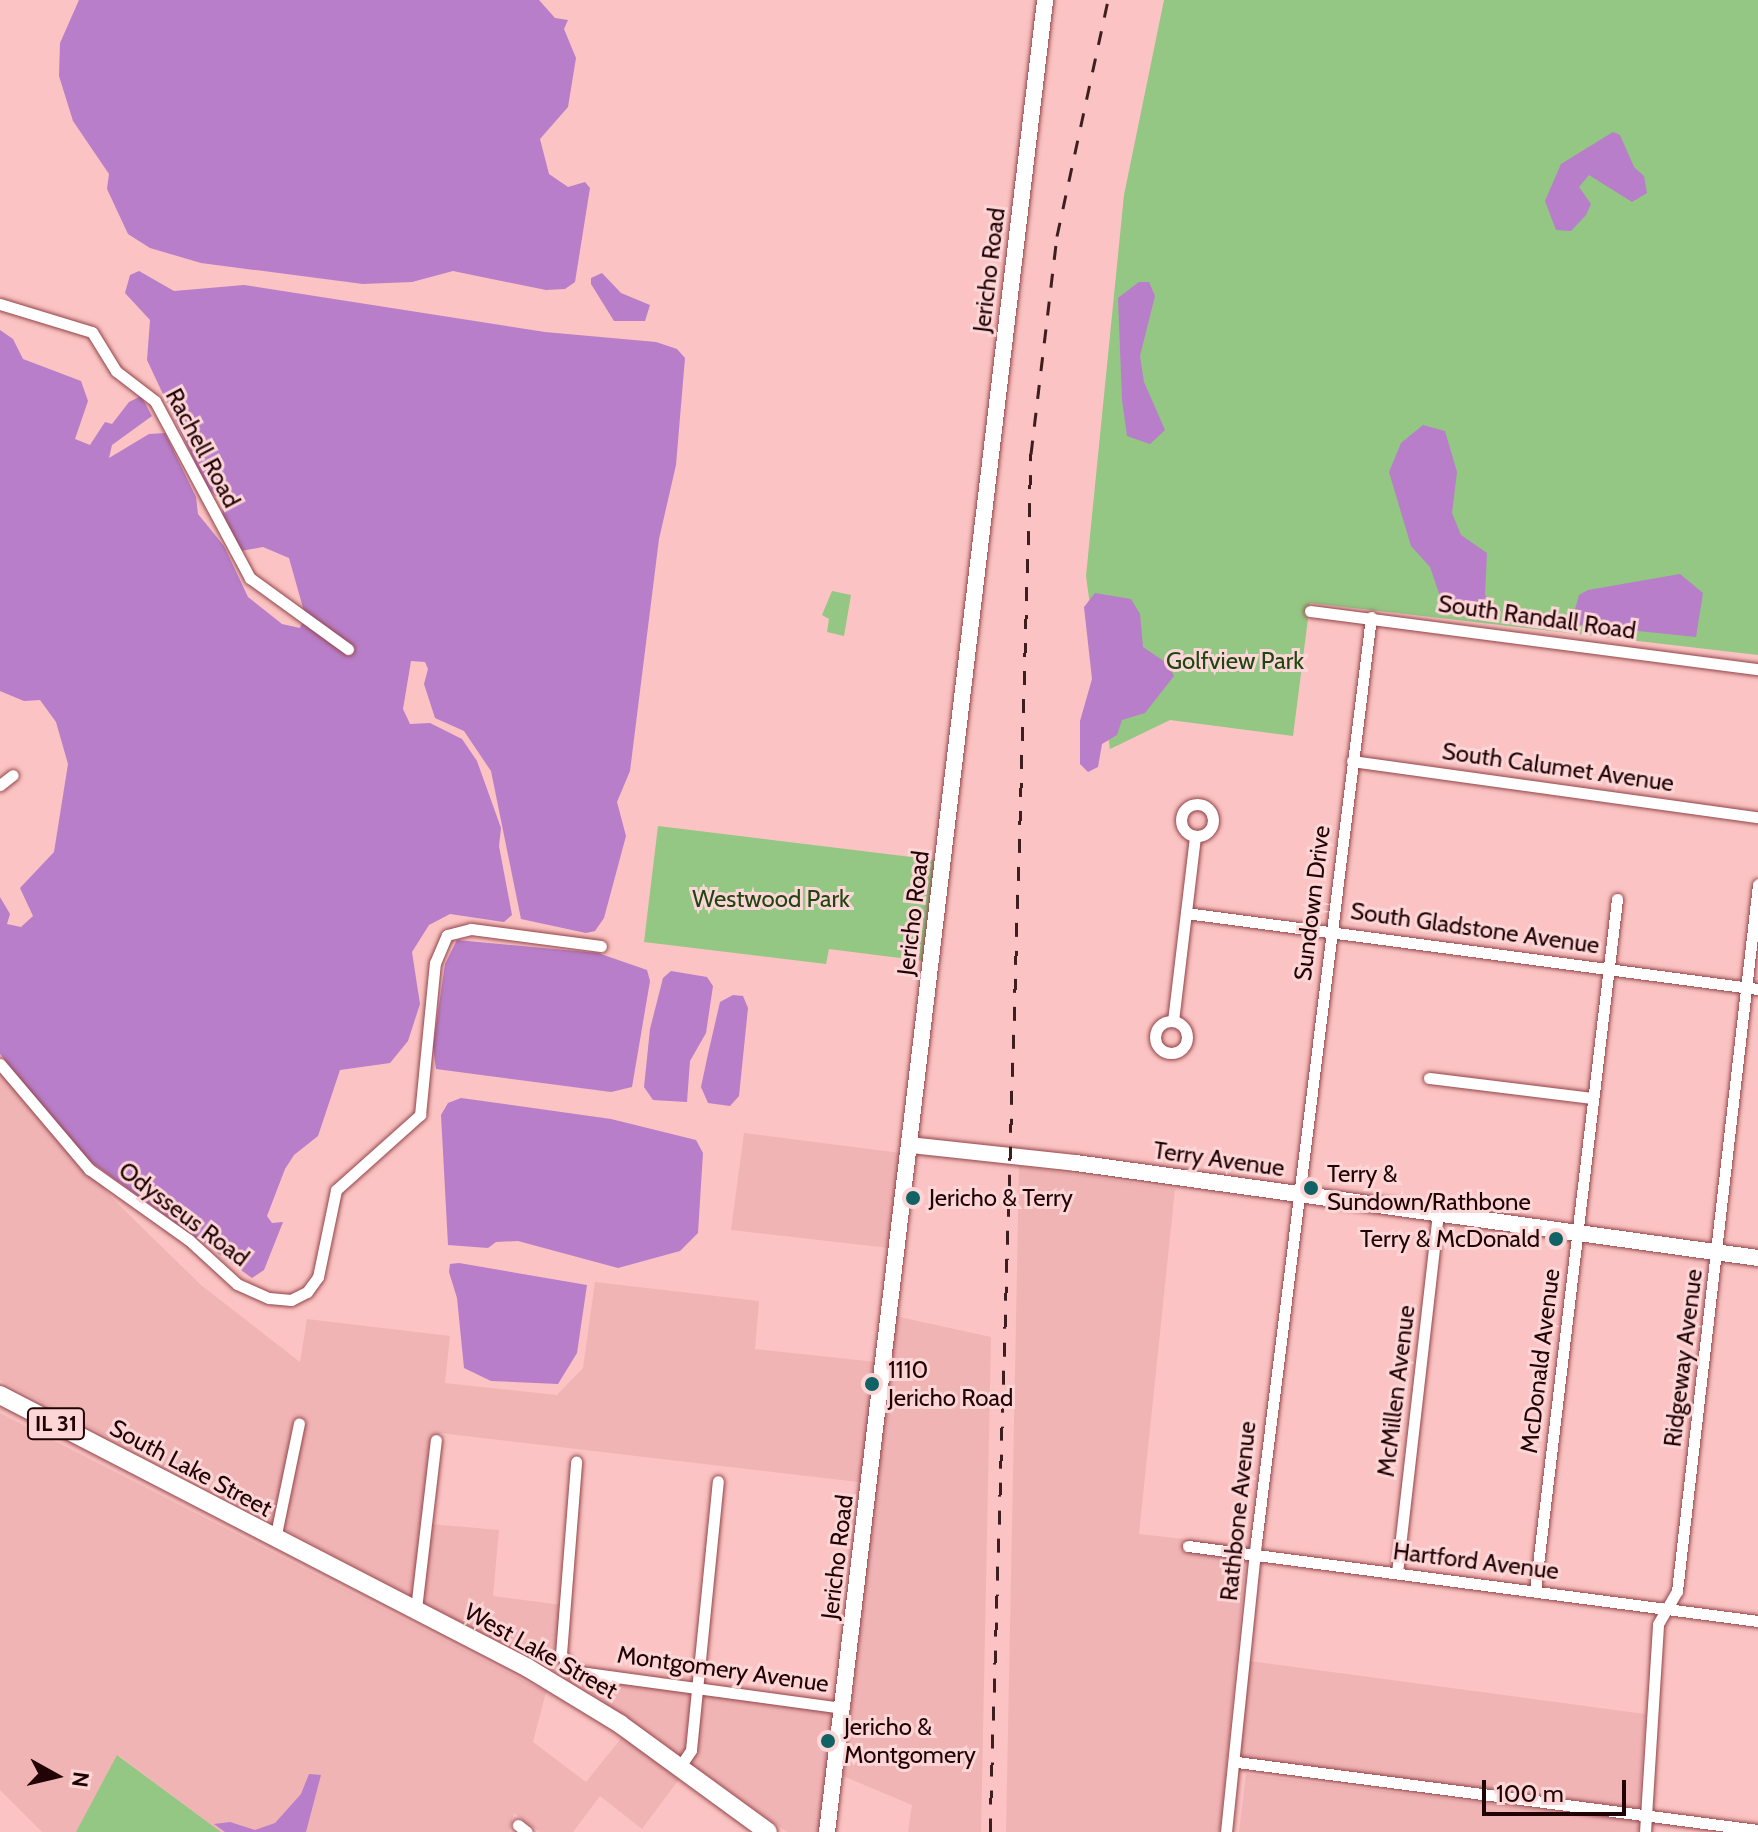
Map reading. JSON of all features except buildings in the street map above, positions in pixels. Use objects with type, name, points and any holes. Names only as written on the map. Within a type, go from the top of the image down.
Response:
[{"type":"main road","name":"Jericho Road","points":[[827,1832],[1045,0]]},
{"type":"main road","name":"Terry Avenue","points":[[910,1145],[1758,1258]]},
{"type":"main road","name":"South Lake Street","points":[[0,1395],[275,1539]]},
{"type":"main road","name":"West Lake Street","points":[[275,1539],[416,1609],[560,1687],[681,1765],[768,1832]]},
{"type":"street","name":"Rachell Road","points":[[0,304],[92,332],[116,371],[155,401],[250,578],[348,649]]},
{"type":"street","name":"South Randall Road","points":[[1310,611],[1758,669]]},
{"type":"street","name":"Sundown Drive","points":[[1298,1195],[1371,617]]},
{"type":"street","name":"South Calumet Avenue","points":[[1352,761],[1758,817]]},
{"type":"street","points":[[0,785],[13,775]]},
{"type":"street","points":[[1173,1021],[1195,836]]},
{"type":"street","name":"Ridgeway Avenue","points":[[1645,1832],[1658,1624],[1670,1608],[1677,1591],[1752,988],[1758,885]]},
{"type":"street","name":"McDonald Avenue","points":[[1535,1590],[1617,899]]},
{"type":"street","name":"South Gladstone Avenue","points":[[1186,913],[1752,988]]},
{"type":"street","name":"Odysseus Road","points":[[0,1064],[89,1169],[189,1240],[237,1284],[269,1298],[291,1300],[307,1292],[318,1277],[336,1190],[420,1115],[435,963],[447,935],[471,929],[601,946]]},
{"type":"street","points":[[1429,1078],[1593,1098]]},
{"type":"street","name":"Rathbone Avenue","points":[[1226,1832],[1237,1762],[1254,1555],[1298,1195]]},
{"type":"street","name":"McMillen Avenue","points":[[1397,1573],[1438,1214]]},
{"type":"street","points":[[275,1539],[299,1423]]},
{"type":"street","points":[[416,1609],[436,1440]]},
{"type":"street","points":[[560,1687],[572,1671],[561,1654],[576,1462]]},
{"type":"street","points":[[681,1765],[691,1750],[718,1481]]},
{"type":"street","name":"Hartford Avenue","points":[[1188,1546],[1758,1621]]},
{"type":"street","name":"Montgomery Avenue","points":[[572,1671],[841,1708]]},
{"type":"street","points":[[1237,1762],[1758,1830]]},
{"type":"shaded area","points":[[79,0],[539,0],[555,18],[568,20],[564,29],[576,58],[568,107],[540,139],[549,174],[568,187],[585,182],[590,188],[575,282],[565,289],[546,290],[453,271],[412,282],[363,284],[201,263],[150,248],[128,234],[107,189],[109,174],[73,121],[59,76],[60,43]]},
{"type":"shaded area","points":[[1613,132],[1620,135],[1634,167],[1644,176],[1647,193],[1632,202],[1589,175],[1579,187],[1591,204],[1586,215],[1571,231],[1556,230],[1545,201],[1561,164]]},
{"type":"shaded area","points":[[139,271],[174,291],[244,285],[545,332],[656,342],[677,349],[685,358],[676,465],[659,539],[630,771],[617,802],[626,836],[604,918],[595,931],[586,933],[521,919],[491,771],[464,731],[435,718],[424,684],[428,669],[425,662],[411,661],[403,709],[410,724],[430,723],[462,739],[477,761],[501,828],[499,846],[512,915],[504,922],[450,914],[429,925],[412,952],[420,1004],[408,1041],[390,1063],[340,1070],[318,1136],[294,1155],[285,1169],[267,1216],[272,1223],[283,1222],[264,1270],[252,1278],[84,1157],[0,1054],[0,897],[10,914],[7,924],[21,927],[33,916],[20,888],[54,852],[68,764],[56,722],[40,700],[24,701],[0,691],[0,330],[13,339],[23,359],[81,381],[88,401],[75,439],[90,445],[105,422],[112,424],[129,402],[141,396],[152,416],[112,445],[109,458],[149,434],[165,433],[196,497],[198,514],[224,546],[248,597],[282,624],[300,628],[305,615],[289,558],[263,547],[241,551],[224,522],[221,501],[207,488],[147,360],[150,320],[125,293],[130,275]]},
{"type":"shaded area","points":[[602,273],[621,293],[650,305],[645,321],[614,321],[591,284],[591,278]]},
{"type":"shaded area","points":[[1139,282],[1149,282],[1155,296],[1140,356],[1144,382],[1165,430],[1150,444],[1127,436],[1122,400],[1118,298]]},
{"type":"shaded area","points":[[1423,425],[1445,431],[1457,472],[1452,513],[1461,535],[1487,553],[1485,595],[1502,611],[1443,605],[1430,567],[1411,546],[1389,472],[1401,443]]},
{"type":"shaded area","points":[[1680,574],[1703,593],[1696,637],[1571,624],[1579,595],[1588,590]]},
{"type":"shaded area","points":[[1095,593],[1131,599],[1140,614],[1143,647],[1168,664],[1174,676],[1145,713],[1122,720],[1117,735],[1102,744],[1098,767],[1088,772],[1080,764],[1080,721],[1092,679],[1084,607]]},
{"type":"shaded area","points":[[457,940],[598,953],[647,970],[650,981],[632,1087],[611,1092],[436,1069],[433,1047],[445,964]]},
{"type":"shaded area","points":[[671,971],[707,977],[713,986],[706,1033],[690,1061],[687,1102],[653,1100],[644,1087],[650,1029],[663,978]]},
{"type":"shaded area","points":[[733,995],[743,996],[748,1008],[739,1096],[730,1106],[708,1103],[701,1087],[720,1002]]},
{"type":"shaded area","points":[[0,1061],[112,1198],[201,1285],[300,1362],[307,1319],[450,1336],[445,1383],[557,1395],[583,1368],[595,1282],[759,1301],[755,1349],[876,1362],[867,1483],[440,1433],[430,1524],[499,1530],[493,1596],[570,1606],[562,1675],[0,1380]]},
{"type":"shaded area","points":[[461,1098],[611,1119],[696,1140],[703,1153],[698,1233],[680,1251],[618,1268],[518,1241],[496,1242],[488,1248],[448,1245],[441,1115],[448,1103]]},
{"type":"shaded area","points":[[744,1133],[901,1153],[889,1248],[731,1230]]},
{"type":"shaded area","points":[[1019,1166],[1175,1189],[1139,1534],[1247,1546],[1220,1832],[1006,1832]]},
{"type":"shaded area","points":[[450,1264],[587,1285],[577,1353],[558,1384],[491,1381],[464,1368],[457,1298],[449,1272]]},
{"type":"shaded area","points":[[895,1316],[991,1337],[981,1832],[908,1832],[912,1805],[843,1776]]},
{"type":"shaded area","points":[[0,1413],[546,1692],[533,1742],[586,1782],[623,1736],[680,1778],[642,1829],[600,1796],[573,1832],[540,1832],[514,1813],[509,1832],[221,1832],[118,1755],[78,1832],[42,1832],[0,1790]]},
{"type":"shaded area","points":[[1250,1661],[1645,1714],[1639,1808],[1240,1758]]},
{"type":"shaded area","points":[[582,1677],[838,1710],[823,1832],[787,1832],[574,1681]]},
{"type":"shaded area","points":[[309,1774],[321,1775],[306,1832],[225,1832],[214,1824],[230,1822],[255,1830],[275,1823],[301,1794]]},
{"type":"shaded area","points":[[1246,1774],[1639,1822],[1638,1832],[1239,1832]]},
{"type":"green space","name":"Golfview Park","points":[[1164,0],[1758,0],[1758,655],[1310,603],[1293,736],[1170,720],[1110,749],[1086,576],[1124,195]]},
{"type":"green space","points":[[832,591],[851,595],[844,636],[827,632],[829,619],[822,615]]},
{"type":"green space","name":"Westwood Park","points":[[658,826],[936,860],[924,961],[829,949],[826,964],[644,942]]},
{"type":"green space","points":[[117,1755],[221,1832],[76,1832]]},
{"type":"railway","points":[[990,1832],[1031,454],[1057,236],[1108,0]]},
{"type":"place","name":"Terry & Sundown/Rathbone","points":[[1311,1188]]},
{"type":"place","name":"Jericho & Terry","points":[[913,1198]]},
{"type":"place","name":"Terry & McDonald","points":[[1556,1239]]},
{"type":"place","name":"1110 Jericho Road","points":[[872,1384]]},
{"type":"place","name":"Jericho & Montgomery","points":[[828,1741]]}]
